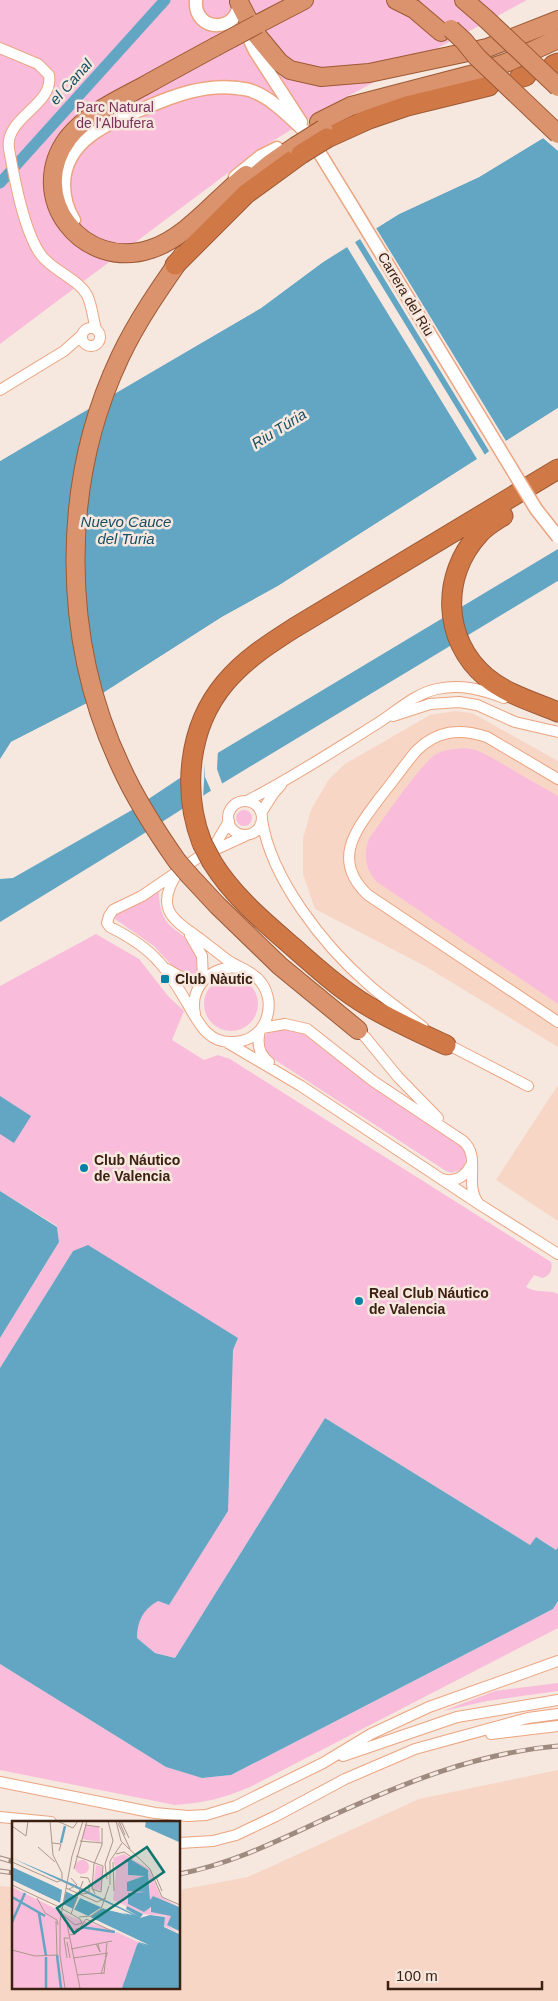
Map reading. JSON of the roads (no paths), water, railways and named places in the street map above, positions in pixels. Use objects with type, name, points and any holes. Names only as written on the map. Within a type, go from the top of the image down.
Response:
[{"type":"highway","points":[[304,0],[104,108],[75,130],[62,149],[54,176],[56,200],[65,222],[87,243],[108,252],[132,254],[153,249],[189,226],[277,148],[407,106],[489,86]]},
{"type":"highway","points":[[396,0],[414,9],[464,41],[477,57],[558,134]]},
{"type":"highway","points":[[418,0],[446,30]]},
{"type":"highway","points":[[464,0],[558,87]]},
{"type":"highway","points":[[238,5],[255,33],[279,62],[290,70],[321,77],[369,73],[487,48],[558,20]]},
{"type":"highway","points":[[358,1030],[280,966],[182,870],[156,832],[132,790],[110,742],[93,690],[80,628],[76,595],[77,529],[81,490],[91,439],[108,387],[137,324],[176,265],[246,194],[310,137],[351,106],[474,74],[508,62],[558,39]]},
{"type":"highway","points":[[446,1045],[384,1015],[352,996],[316,967],[241,900],[221,876],[196,827],[191,776],[194,750],[206,715],[214,699],[224,684],[253,656],[294,628],[558,469]]},
{"type":"highway","points":[[558,483],[491,523],[480,532],[457,568],[452,594],[455,626],[465,651],[476,666],[495,684],[558,712]]},
{"type":"street","name":"Carrera del Riu","points":[[196,0],[196,10],[202,20],[208,24],[222,25],[255,51]]},
{"type":"street","name":"Carrera del Riu","points":[[238,5],[255,51],[310,137],[536,509],[558,537]]},
{"type":"street","points":[[222,25],[231,21],[238,5]]},
{"type":"street","points":[[0,48],[38,64],[48,74],[49,88],[12,132],[10,153],[30,233],[41,254],[54,268],[77,284],[87,296],[90,308],[87,334],[64,351],[0,390]]},
{"type":"street","points":[[277,148],[261,156],[178,228],[159,240],[140,247],[120,248],[96,241],[78,225],[67,205],[64,188],[65,173],[73,155],[86,139],[103,127],[120,119],[194,89],[222,86],[252,90],[273,103],[310,137]]},
{"type":"street","points":[[247,835],[237,833],[230,825],[229,813],[236,804],[247,801],[288,777],[427,692],[457,686],[489,692],[558,720]]},
{"type":"street","points":[[380,721],[430,704],[459,702],[477,705],[515,722],[558,732]]},
{"type":"street","points":[[558,779],[487,737],[476,733],[456,731],[436,736],[424,742],[416,751],[358,827],[350,847],[349,858],[354,879],[368,894],[558,1022]]},
{"type":"street","points":[[203,981],[192,981],[179,977],[138,943],[110,927],[108,919],[113,910],[142,896],[209,852],[259,828],[262,816],[273,794],[288,777]]},
{"type":"street","points":[[247,801],[256,805],[262,816],[267,843],[300,906],[323,937],[368,984],[446,1045],[528,1086]]},
{"type":"street","points":[[209,852],[229,821]]},
{"type":"street","points":[[182,870],[167,890],[167,904],[175,920],[188,932],[258,979],[268,995],[268,1014],[261,1029],[259,1049],[264,1058],[301,1086]]},
{"type":"street","points":[[188,932],[202,956],[203,981]]},
{"type":"street","points":[[161,964],[201,1027],[209,1035],[220,1041],[228,1042],[247,1040],[261,1029],[285,1024],[307,1029],[373,1081],[455,1135]]},
{"type":"street","points":[[195,1018],[194,1001],[196,992],[203,981],[210,974],[225,968],[242,969]]},
{"type":"street","points":[[358,1030],[420,1102],[467,1145],[471,1153],[473,1193],[482,1206]]},
{"type":"street","points":[[228,1042],[301,1086],[558,1254]]},
{"type":"street","points":[[440,1178],[447,1180],[458,1179],[471,1166]]},
{"type":"street","points":[[0,1782],[111,1806],[155,1813],[188,1816],[206,1815],[236,1806],[323,1763],[372,1734],[429,1707],[558,1661]]},
{"type":"street","points":[[323,1763],[457,1717],[558,1700]]},
{"type":"street","points":[[180,1843],[213,1841],[236,1835],[377,1765],[415,1750],[528,1718],[558,1714]]},
{"type":"street","points":[[457,1738],[558,1726]]},
{"type":"street","points":[[0,1817],[41,1821]]},
{"type":"water","name":"Nuevo Cauce del Turia","points":[[558,129],[558,408],[278,586],[222,617],[86,704],[11,742],[0,759],[0,461],[261,308],[323,262],[399,214],[479,177]]},
{"type":"water","points":[[558,549],[558,581],[223,783],[0,922],[0,879],[13,878],[132,810],[216,754]]},
{"type":"water","points":[[0,1096],[31,1116],[14,1143],[0,1134]]},
{"type":"water","points":[[0,1191],[57,1227],[59,1242],[0,1338]]},
{"type":"water","points":[[88,1245],[238,1338],[233,1350],[228,1511],[169,1605],[158,1601],[148,1608],[142,1616],[137,1638],[155,1653],[175,1658],[325,1418],[530,1545],[536,1537],[556,1550],[558,1547],[558,1601],[553,1609],[231,1775],[202,1778],[166,1767],[0,1664],[0,1368],[73,1251]]},
{"type":"waterway","name":"el Canal","points":[[0,183],[165,0]]},
{"type":"railway","points":[[180,1874],[199,1870],[236,1858],[383,1793],[440,1772],[498,1755],[558,1746]]},
{"type":"railway","points":[[0,1858],[12,1861]]},
{"type":"railway","points":[[0,1871],[12,1873]]},
{"type":"place","name":"Club Nàutic","points":[[165,979]]},
{"type":"place","name":"Club Náutico de Valencia","points":[[84,1168]]},
{"type":"place","name":"Real Club Náutico de Valencia","points":[[359,1301]]},
{"type":"park label","name":"Parc Natural de l'Albufera","points":[[115,116]]},
{"type":"water label","name":"Riu Túria","points":[[279,429]]}]
